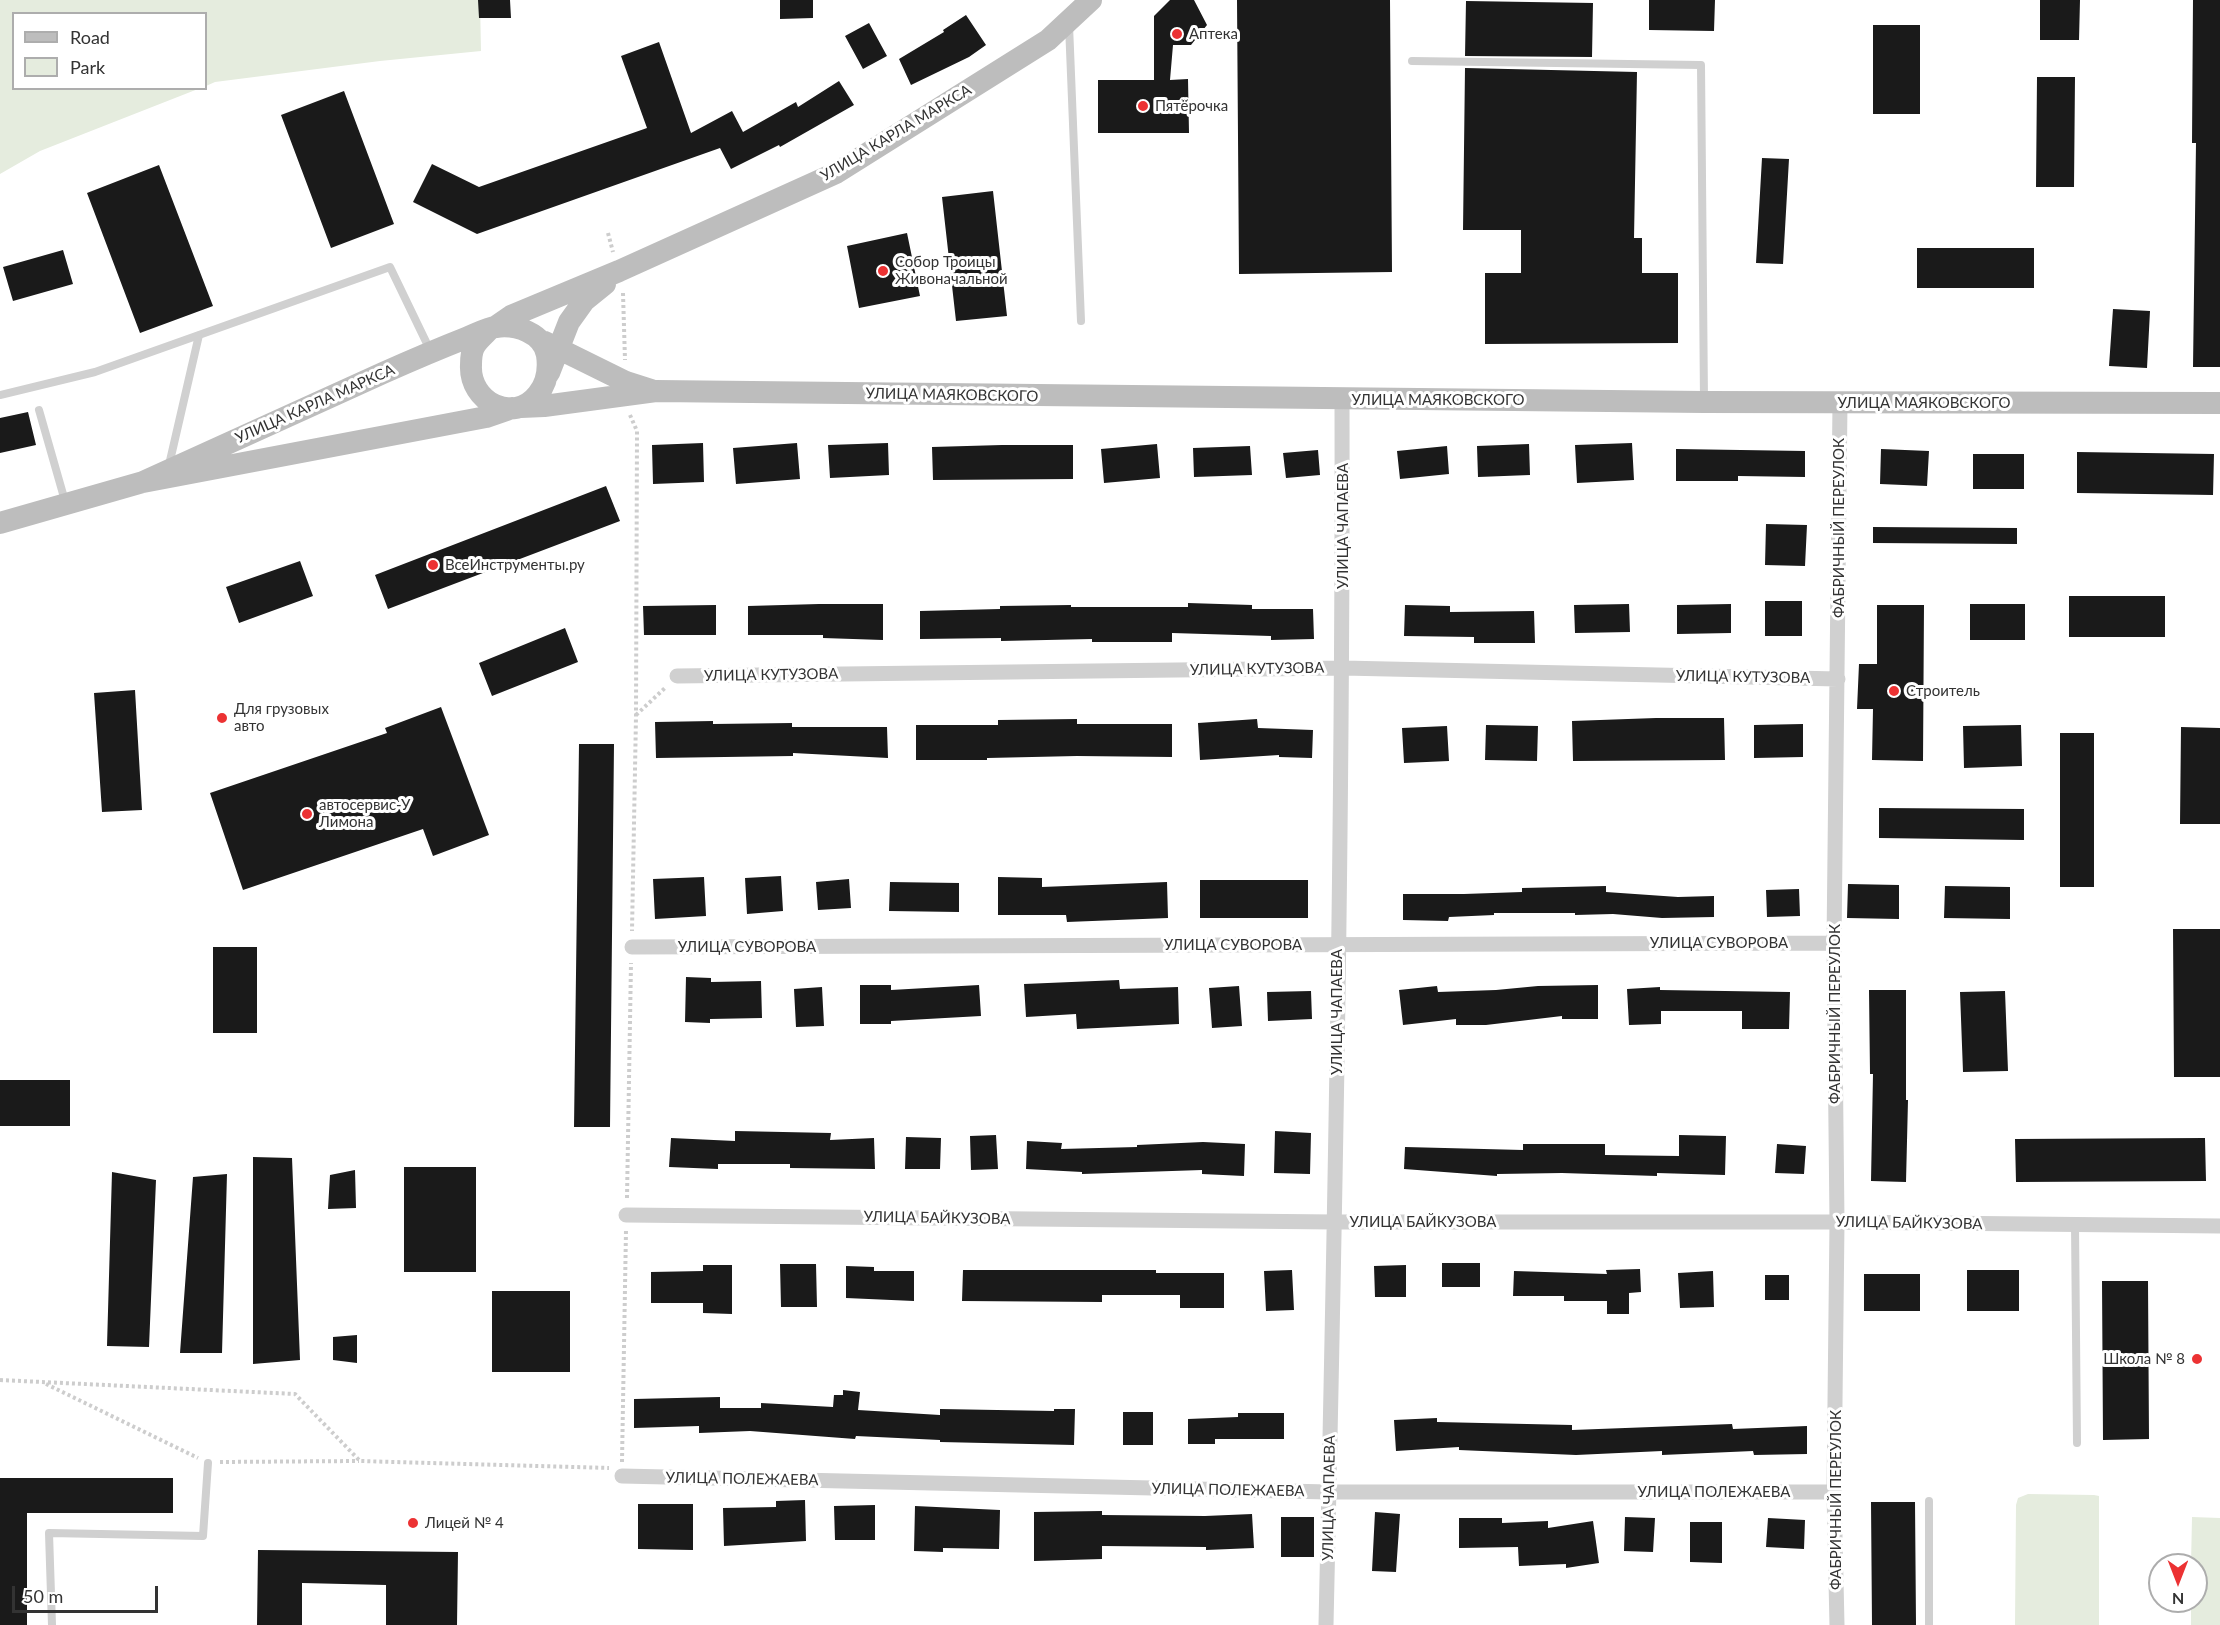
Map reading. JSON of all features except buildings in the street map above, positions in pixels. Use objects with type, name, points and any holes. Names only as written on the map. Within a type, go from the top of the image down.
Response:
[{"type":"main road","name":"УЛИЦА КАРЛА МАРКСА","points":[[143,482],[430,351],[492,328],[511,316],[620,272],[836,173],[1048,40],[1091,0]]},
{"type":"main road","name":"УЛИЦА КАРЛА МАРКСА","points":[[547,378],[569,322],[584,301],[620,272]]},
{"type":"main road","points":[[0,523],[143,482],[486,417],[517,407],[538,394],[547,378],[546,350],[538,339],[527,331],[512,327],[492,328],[474,347],[470,377],[474,388],[483,399],[495,406],[517,407]]},
{"type":"main road","name":"УЛИЦА МАЯКОВСКОГО","points":[[538,339],[626,382],[656,391]]},
{"type":"main road","name":"УЛИЦА МАЯКОВСКОГО","points":[[517,407],[544,406],[656,391],[1342,399],[2220,404]]},
{"type":"street","name":"УЛИЦА ЧАПАЕВА","points":[[1326,1625],[1335,1222],[1337,945],[1343,668],[1342,399]]},
{"type":"street","name":"ФАБРИЧНЫЙ ПЕРЕУЛОК","points":[[1837,1625],[1834,1492],[1837,1222],[1834,943],[1840,403]]},
{"type":"street","name":"УЛИЦА КУТУЗОВА","points":[[677,676],[1343,668],[1838,680]]},
{"type":"street","name":"УЛИЦА СУВОРОВА","points":[[632,947],[1834,943]]},
{"type":"street","name":"УЛИЦА БАЙКУЗОВА","points":[[627,1215],[1335,1222],[1837,1222],[2220,1226]]},
{"type":"street","name":"УЛИЦА ПОЛЕЖАЕВА","points":[[616,1472],[1329,1492],[1834,1492]]},
{"type":"lane","points":[[1069,21],[1081,321]]},
{"type":"lane","points":[[1412,61],[1701,64],[1704,402]]},
{"type":"lane","points":[[0,395],[95,372],[390,267],[430,351]]},
{"type":"lane","points":[[168,471],[199,335]]},
{"type":"lane","points":[[39,410],[66,505]]},
{"type":"lane","points":[[2075,1224],[2077,1443]]},
{"type":"lane","points":[[52,1625],[49,1533],[203,1536],[208,1462]]},
{"type":"lane","points":[[1929,1501],[1929,1625]]},
{"type":"path","points":[[608,233],[620,272],[625,370]]},
{"type":"path","points":[[636,716],[677,676]]},
{"type":"path","points":[[0,1380],[295,1394],[360,1461]]},
{"type":"path","points":[[44,1383],[208,1462],[360,1461],[616,1472]]},
{"type":"green space","points":[[0,0],[480,0],[481,51],[380,61],[215,82],[207,86],[207,12],[12,12],[12,90],[195,90],[40,151],[0,174]]},
{"type":"green space","points":[[2028,1494],[2099,1496],[2099,1625],[2015,1625],[2016,1505],[2018,1498]]},
{"type":"green space","points":[[2192,1517],[2220,1518],[2220,1625],[2191,1625],[2191,1613],[2208,1613],[2208,1553],[2191,1553]]},
{"type":"place","name":"Аптека","points":[[1177,34]]},
{"type":"place","name":"Пятёрочка","points":[[1143,106]]},
{"type":"place","name":"Собор Троицы Живоначальной","points":[[883,271]]},
{"type":"place","name":"ВсеИнструменты.ру","points":[[433,565]]},
{"type":"place","name":"Строитель","points":[[1894,691]]},
{"type":"place","name":"Для грузовых авто","points":[[222,718]]},
{"type":"place","name":"автосервис-У Лимона","points":[[307,814]]},
{"type":"place","name":"Школа № 8","points":[[2197,1359]]},
{"type":"place","name":"Лицей № 4","points":[[413,1523]]}]
